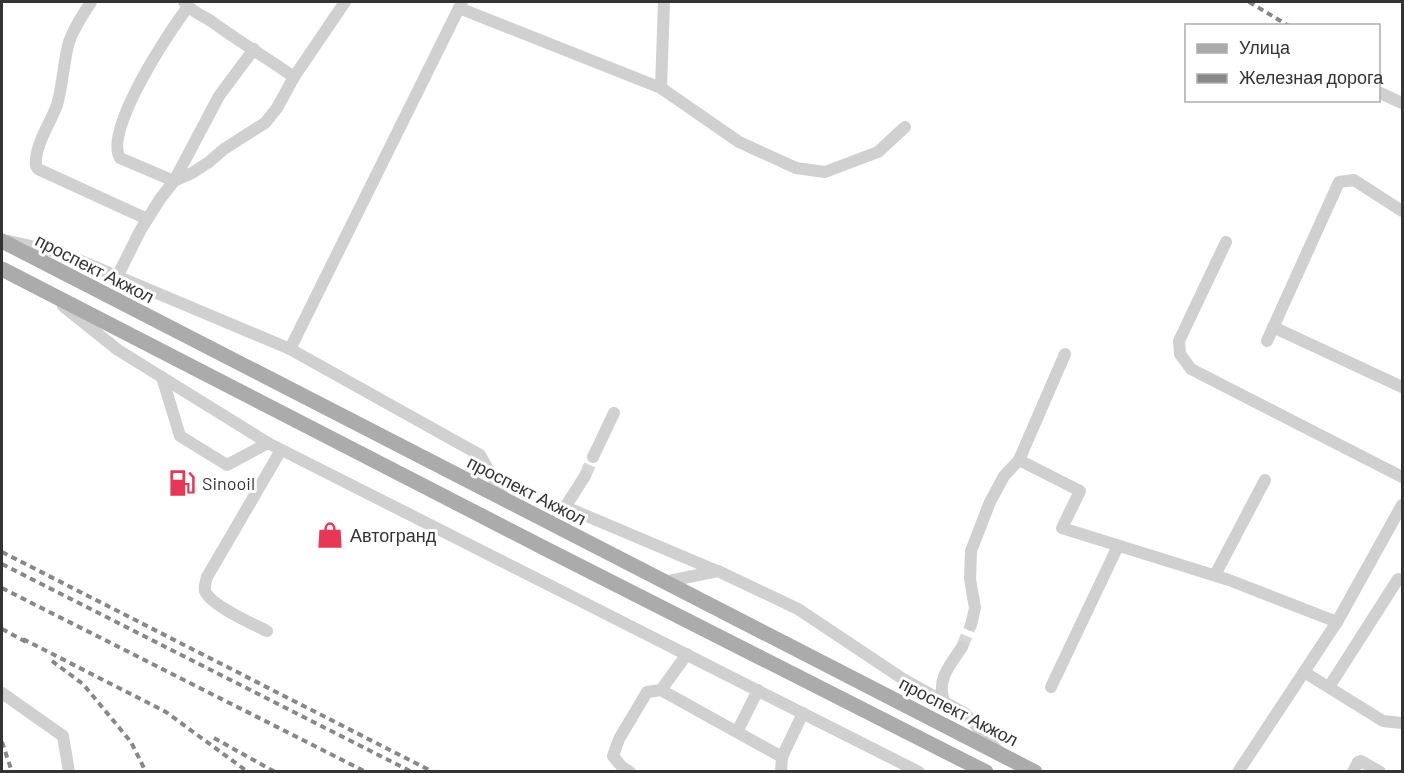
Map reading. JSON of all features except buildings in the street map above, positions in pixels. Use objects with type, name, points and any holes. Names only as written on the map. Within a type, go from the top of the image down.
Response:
[{"type":"main road","name":"проспект Акжол","points":[[2,240],[505,501],[1035,771]]},
{"type":"main road","points":[[2,269],[548,550],[986,771]]},
{"type":"main road","points":[[548,550],[558,528]]},
{"type":"street","points":[[91,2],[69,41],[61,91],[38,152],[36,166],[66,183],[147,219]]},
{"type":"street","points":[[294,77],[254,49],[231,37],[186,4],[142,76],[117,143],[117,153],[120,158],[174,181],[209,162],[224,148],[265,123],[345,2]]},
{"type":"street","points":[[661,88],[664,2]]},
{"type":"street","points":[[290,349],[460,5],[661,88],[739,142],[796,168],[825,172],[878,152],[905,127]]},
{"type":"street","points":[[117,277],[131,247],[160,199],[174,181],[219,96],[254,49]]},
{"type":"street","points":[[1380,93],[1402,104]]},
{"type":"street","points":[[1267,341],[1339,182],[1354,180],[1402,211]]},
{"type":"street","points":[[2,240],[62,253],[290,349],[480,455],[505,501]]},
{"type":"street","points":[[1226,242],[1179,341],[1180,354],[1191,369],[1402,477]]},
{"type":"street","points":[[48,294],[118,350],[268,443],[920,771]]},
{"type":"street","points":[[1273,327],[1402,387]]},
{"type":"street","points":[[971,625],[975,608],[970,579],[971,551],[990,502],[1004,476],[1019,460],[1065,354]]},
{"type":"street","points":[[162,377],[180,436],[226,465],[268,443]]},
{"type":"street","points":[[593,458],[614,412]]},
{"type":"street","points":[[267,631],[209,598],[205,591],[205,584],[207,576],[281,450]]},
{"type":"street","points":[[1019,460],[1080,491],[1062,528],[1215,575],[1337,622]]},
{"type":"street","points":[[585,476],[567,504],[568,508],[718,571],[798,609],[903,679],[966,714],[1001,754]]},
{"type":"street","points":[[1215,575],[1265,480]]},
{"type":"street","points":[[1238,771],[1337,622],[1402,505]]},
{"type":"street","points":[[1051,687],[1118,546]]},
{"type":"street","points":[[664,582],[718,571]]},
{"type":"street","points":[[1329,687],[1398,579]]},
{"type":"street","points":[[944,701],[941,684],[947,669],[962,647]]},
{"type":"street","points":[[661,690],[687,654]]},
{"type":"street","points":[[1304,672],[1383,721],[1402,723]]},
{"type":"street","points":[[630,771],[622,767],[613,756],[619,739],[647,692],[661,690],[782,756]]},
{"type":"street","points":[[737,732],[758,690]]},
{"type":"street","points":[[2,693],[63,736],[69,771]]},
{"type":"street","points":[[781,771],[782,756],[802,712]]},
{"type":"street","points":[[1353,771],[1361,761],[1380,771]]},
{"type":"tunnel","points":[[585,476],[593,457]]},
{"type":"tunnel","points":[[962,647],[971,625]]},
{"type":"railway","points":[[1249,2],[1286,24]]},
{"type":"railway","points":[[2,552],[433,772]]},
{"type":"railway","points":[[2,564],[412,772]]},
{"type":"railway","points":[[2,588],[366,772]]},
{"type":"railway","points":[[2,629],[28,643]]},
{"type":"railway","points":[[23,639],[166,712],[248,772]]},
{"type":"railway","points":[[52,661],[83,684],[131,742],[146,772]]},
{"type":"railway","points":[[214,738],[275,772]]},
{"type":"railway","points":[[2,742],[12,772]]},
{"type":"place","name":"Sinooil","points":[[182,483]]},
{"type":"place","name":"Автогранд","points":[[330,535]]}]
